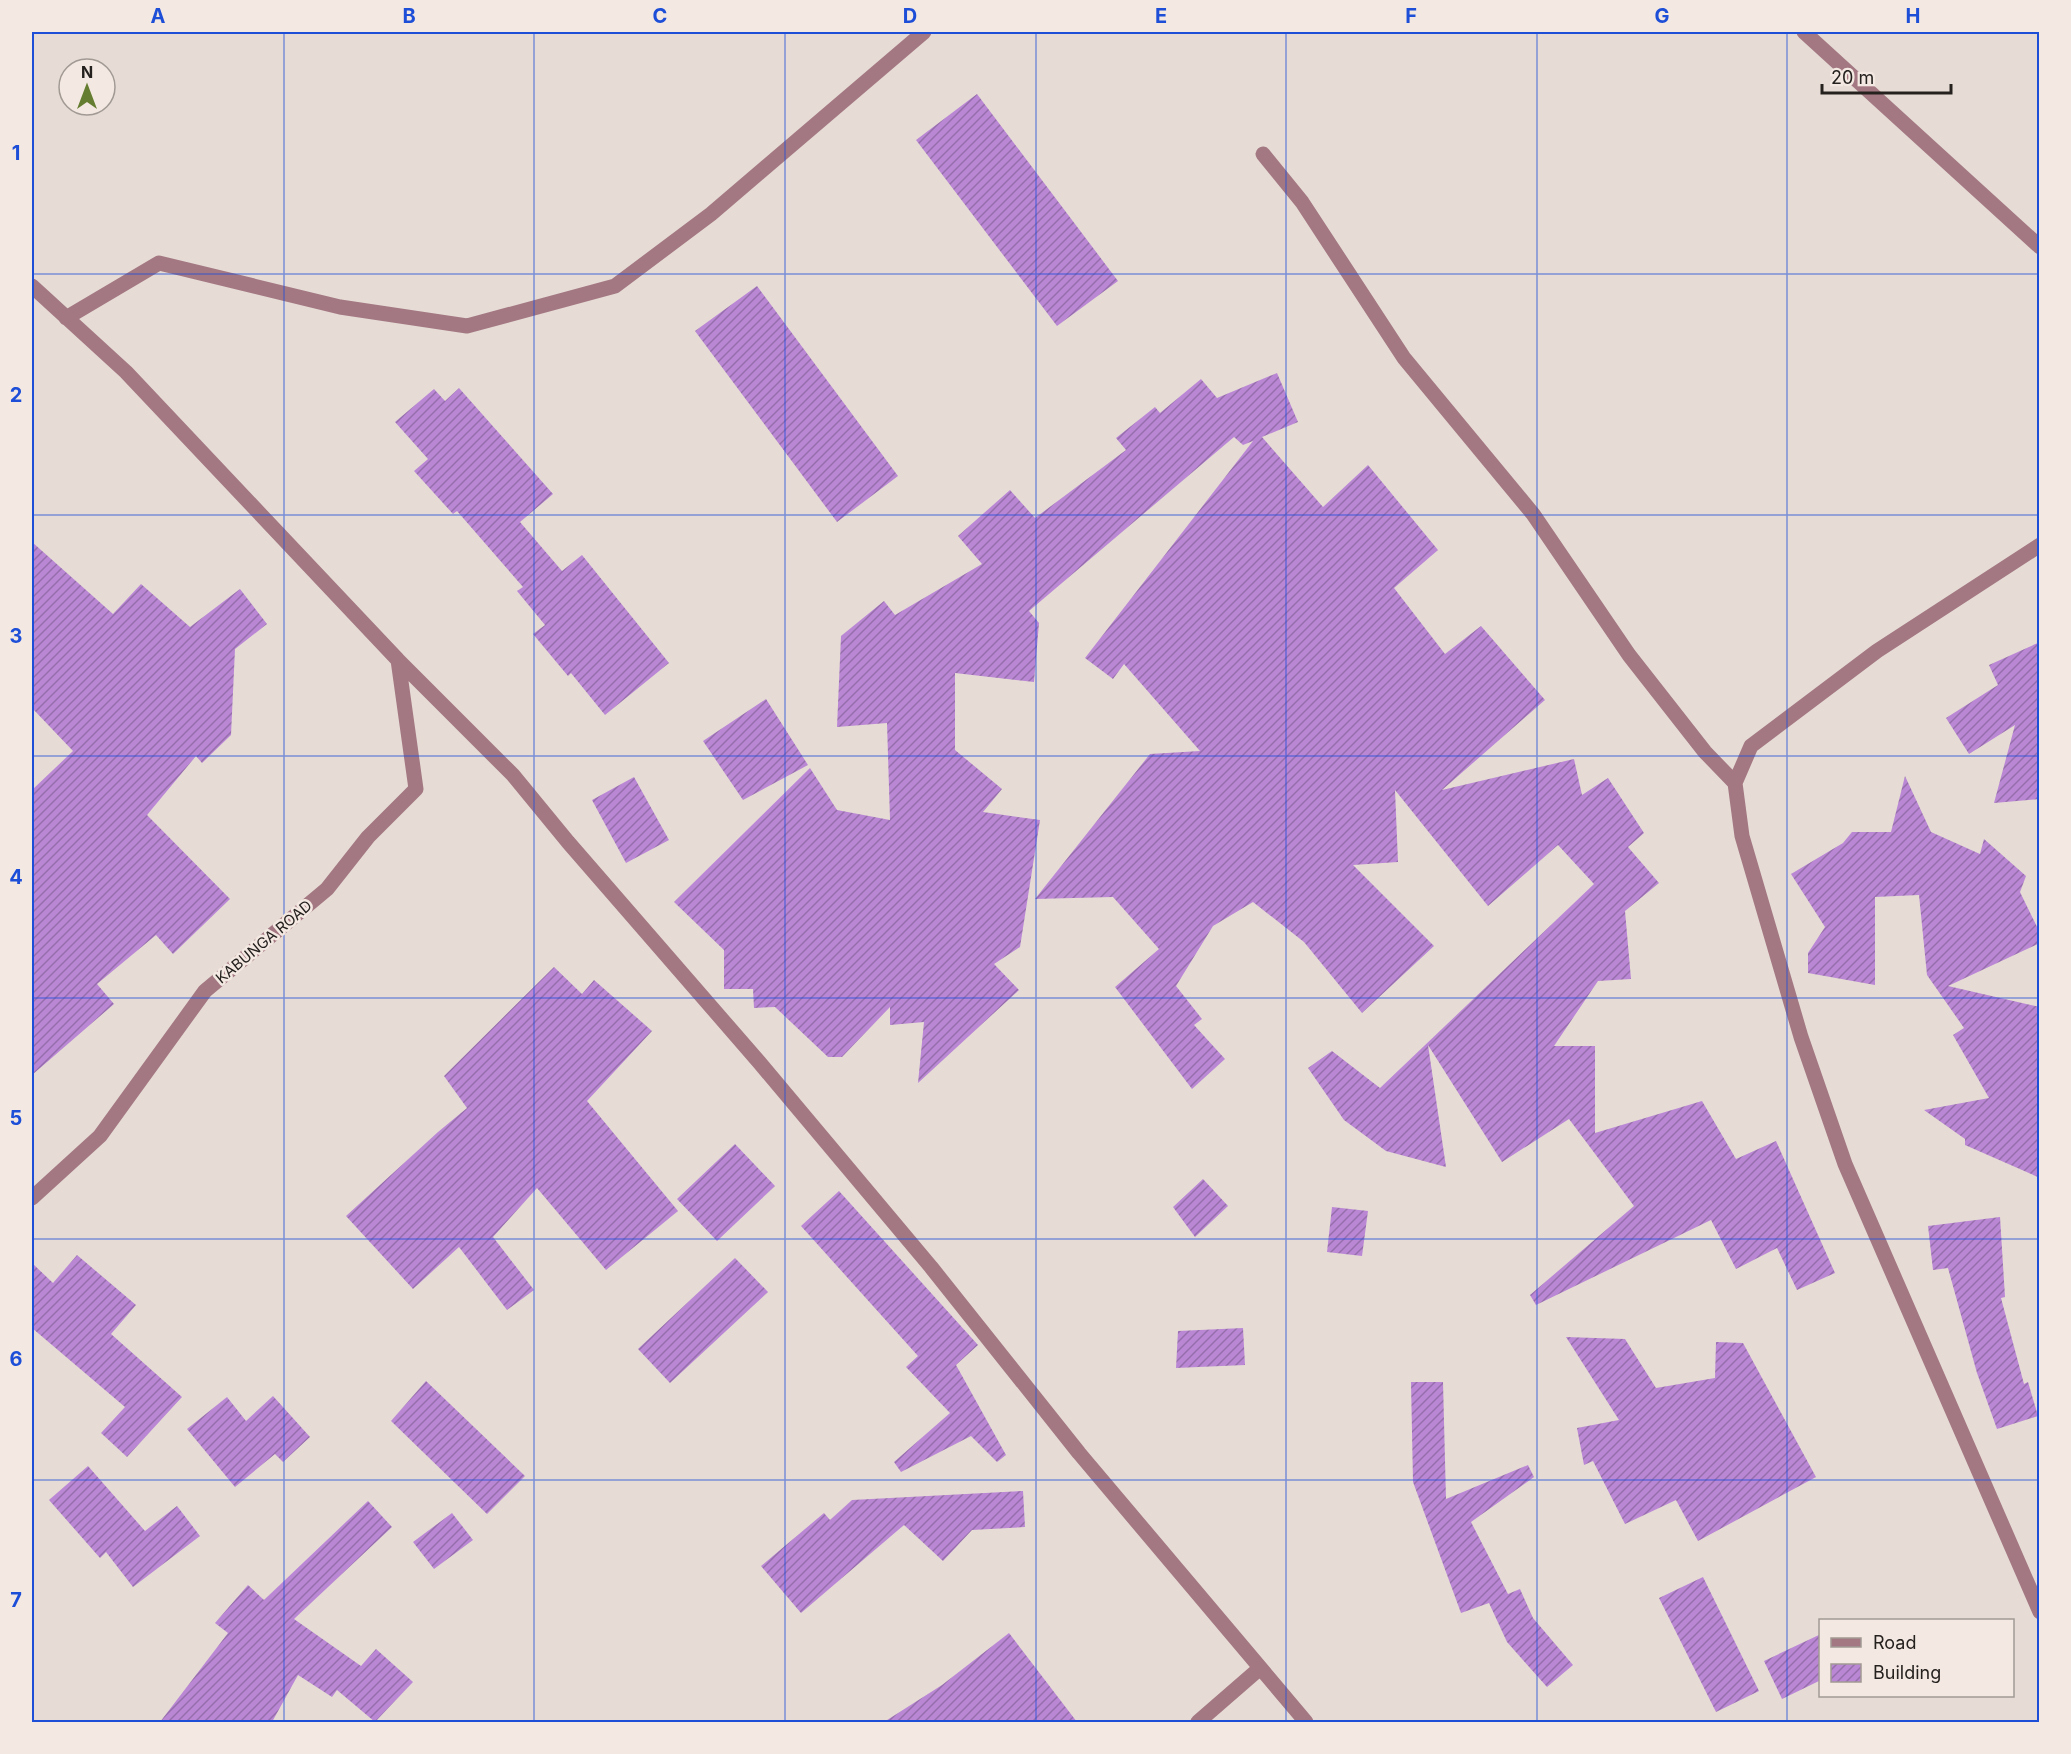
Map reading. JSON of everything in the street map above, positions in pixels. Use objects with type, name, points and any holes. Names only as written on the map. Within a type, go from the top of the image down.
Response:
[{"type":"street","points":[[66,318],[159,263],[340,307],[467,326],[615,286],[711,214],[924,32]]},
{"type":"street","points":[[1804,32],[2040,247]]},
{"type":"street","points":[[1263,154],[1302,202],[1404,358],[1533,514],[1629,655],[1698,743],[1735,783]]},
{"type":"street","points":[[32,286],[126,372],[398,660],[513,775],[759,1062],[1259,1669],[1306,1722]]},
{"type":"street","points":[[2040,545],[1877,651],[1751,746],[1735,783],[1742,836],[1801,1038],[1845,1164],[2040,1612]]},
{"type":"street","name":"KABUNGA ROAD","points":[[32,1198],[100,1136],[205,991],[327,889],[368,837],[416,789],[398,660]]},
{"type":"street","points":[[1198,1722],[1259,1669]]},
{"type":"building","points":[[977,94],[1118,281],[1057,326],[916,140]]},
{"type":"building","points":[[757,286],[898,476],[837,522],[695,331]]},
{"type":"building","points":[[1277,373],[1298,422],[1262,437],[1323,507],[1368,465],[1438,550],[1394,588],[1445,654],[1481,626],[1545,700],[1442,790],[1574,759],[1582,795],[1608,778],[1644,833],[1628,847],[1659,883],[1625,911],[1631,979],[1598,981],[1554,1046],[1595,1046],[1595,1133],[1702,1101],[1736,1159],[1776,1141],[1835,1273],[1797,1290],[1777,1248],[1736,1269],[1711,1220],[1536,1305],[1530,1295],[1634,1206],[1569,1119],[1502,1162],[1428,1045],[1446,1167],[1386,1151],[1344,1120],[1308,1068],[1332,1051],[1380,1088],[1594,884],[1558,845],[1488,906],[1395,790],[1398,862],[1353,865],[1434,946],[1362,1013],[1304,942],[1253,902],[1213,926],[1176,986],[1202,1019],[1194,1025],[1225,1059],[1192,1089],[1115,987],[1159,949],[1113,897],[1035,899],[1150,754],[1200,751],[1124,664],[1113,679],[1085,658],[1253,441],[1243,445],[1234,437],[1029,611],[1039,623],[1034,682],[955,673],[955,750],[1002,789],[983,812],[1040,820],[1020,947],[994,964],[1019,990],[918,1083],[924,1022],[890,1025],[890,1007],[842,1057],[828,1057],[775,1007],[754,1008],[753,989],[724,989],[724,950],[674,902],[810,768],[837,810],[890,820],[887,723],[837,727],[841,636],[884,601],[895,615],[982,564],[958,536],[1010,490],[1035,518],[1126,450],[1116,438],[1155,407],[1160,413],[1201,379],[1217,398]]},
{"type":"building","points":[[459,388],[553,494],[520,522],[562,571],[582,555],[669,663],[605,715],[571,673],[568,676],[533,634],[545,625],[517,591],[523,587],[457,511],[453,514],[414,471],[428,459],[395,422],[434,389],[445,401]]},
{"type":"building","points":[[32,542],[113,614],[141,584],[190,627],[240,589],[267,624],[235,649],[231,735],[202,763],[196,756],[147,815],[230,899],[173,954],[156,935],[97,984],[114,1004],[32,1075],[32,790],[73,751],[32,708]]},
{"type":"building","points":[[2040,642],[2040,799],[1994,803],[2015,725],[1969,754],[1946,718],[1998,685],[1989,665]]},
{"type":"building","points":[[766,699],[808,765],[743,800],[703,741]]},
{"type":"building","points":[[1905,776],[1931,832],[1980,854],[1984,839],[2026,876],[2020,892],[2040,933],[2040,943],[1948,986],[2040,1007],[2040,1178],[1965,1145],[1965,1139],[1924,1110],[1989,1098],[1953,1035],[1964,1028],[1927,975],[1919,895],[1875,897],[1875,985],[1808,973],[1808,953],[1825,927],[1791,874],[1843,843],[1852,832],[1891,832]]},
{"type":"building","points":[[634,777],[669,840],[626,863],[592,800]]},
{"type":"building","points":[[554,967],[582,994],[594,980],[652,1031],[587,1101],[678,1211],[606,1270],[537,1188],[493,1237],[534,1290],[507,1310],[459,1247],[413,1289],[346,1216],[467,1108],[444,1076]]},
{"type":"building","points":[[735,1144],[775,1186],[717,1241],[677,1199]]},
{"type":"building","points":[[1203,1179],[1228,1206],[1195,1237],[1173,1207]]},
{"type":"building","points":[[839,1191],[978,1345],[956,1365],[1006,1455],[997,1462],[971,1436],[901,1472],[894,1462],[950,1413],[906,1367],[918,1356],[801,1226]]},
{"type":"building","points":[[1332,1207],[1368,1211],[1362,1256],[1327,1252]]},
{"type":"building","points":[[2000,1217],[2005,1297],[2001,1298],[2024,1384],[2028,1382],[2038,1416],[1997,1429],[1977,1373],[1948,1268],[1933,1270],[1928,1226]]},
{"type":"building","points":[[77,1255],[136,1305],[111,1334],[182,1397],[127,1457],[101,1433],[125,1407],[32,1328],[32,1263],[53,1283]]},
{"type":"building","points":[[735,1258],[768,1292],[670,1383],[638,1349]]},
{"type":"building","points":[[1243,1328],[1245,1365],[1176,1368],[1178,1331]]},
{"type":"building","points":[[1566,1337],[1625,1339],[1656,1388],[1715,1378],[1716,1342],[1743,1343],[1816,1477],[1698,1541],[1676,1500],[1625,1524],[1593,1461],[1584,1465],[1577,1428],[1619,1420]]},
{"type":"building","points":[[426,1381],[525,1476],[487,1514],[391,1421]]},
{"type":"building","points":[[1411,1382],[1443,1382],[1446,1499],[1528,1465],[1534,1477],[1471,1522],[1508,1594],[1520,1589],[1533,1618],[1573,1665],[1547,1687],[1507,1642],[1489,1603],[1461,1613],[1413,1482]]},
{"type":"building","points":[[273,1396],[310,1437],[283,1462],[275,1454],[235,1487],[187,1429],[227,1397],[246,1421]]},
{"type":"building","points":[[88,1466],[145,1531],[177,1506],[200,1536],[133,1587],[106,1552],[100,1558],[49,1500]]},
{"type":"building","points":[[1023,1491],[1025,1527],[972,1530],[943,1561],[904,1525],[801,1613],[761,1566],[824,1513],[830,1520],[852,1500]]},
{"type":"building","points":[[368,1501],[392,1527],[294,1619],[361,1666],[376,1649],[413,1682],[375,1722],[337,1690],[332,1697],[298,1675],[272,1722],[160,1722],[228,1633],[215,1623],[248,1585],[264,1600]]},
{"type":"building","points":[[452,1513],[473,1540],[434,1569],[413,1542]]},
{"type":"building","points":[[1703,1577],[1759,1691],[1716,1712],[1659,1598]]},
{"type":"building","points":[[1009,1633],[1077,1722],[884,1722],[942,1685]]},
{"type":"building","points":[[1819,1635],[1819,1681],[1782,1699],[1764,1661]]}]
